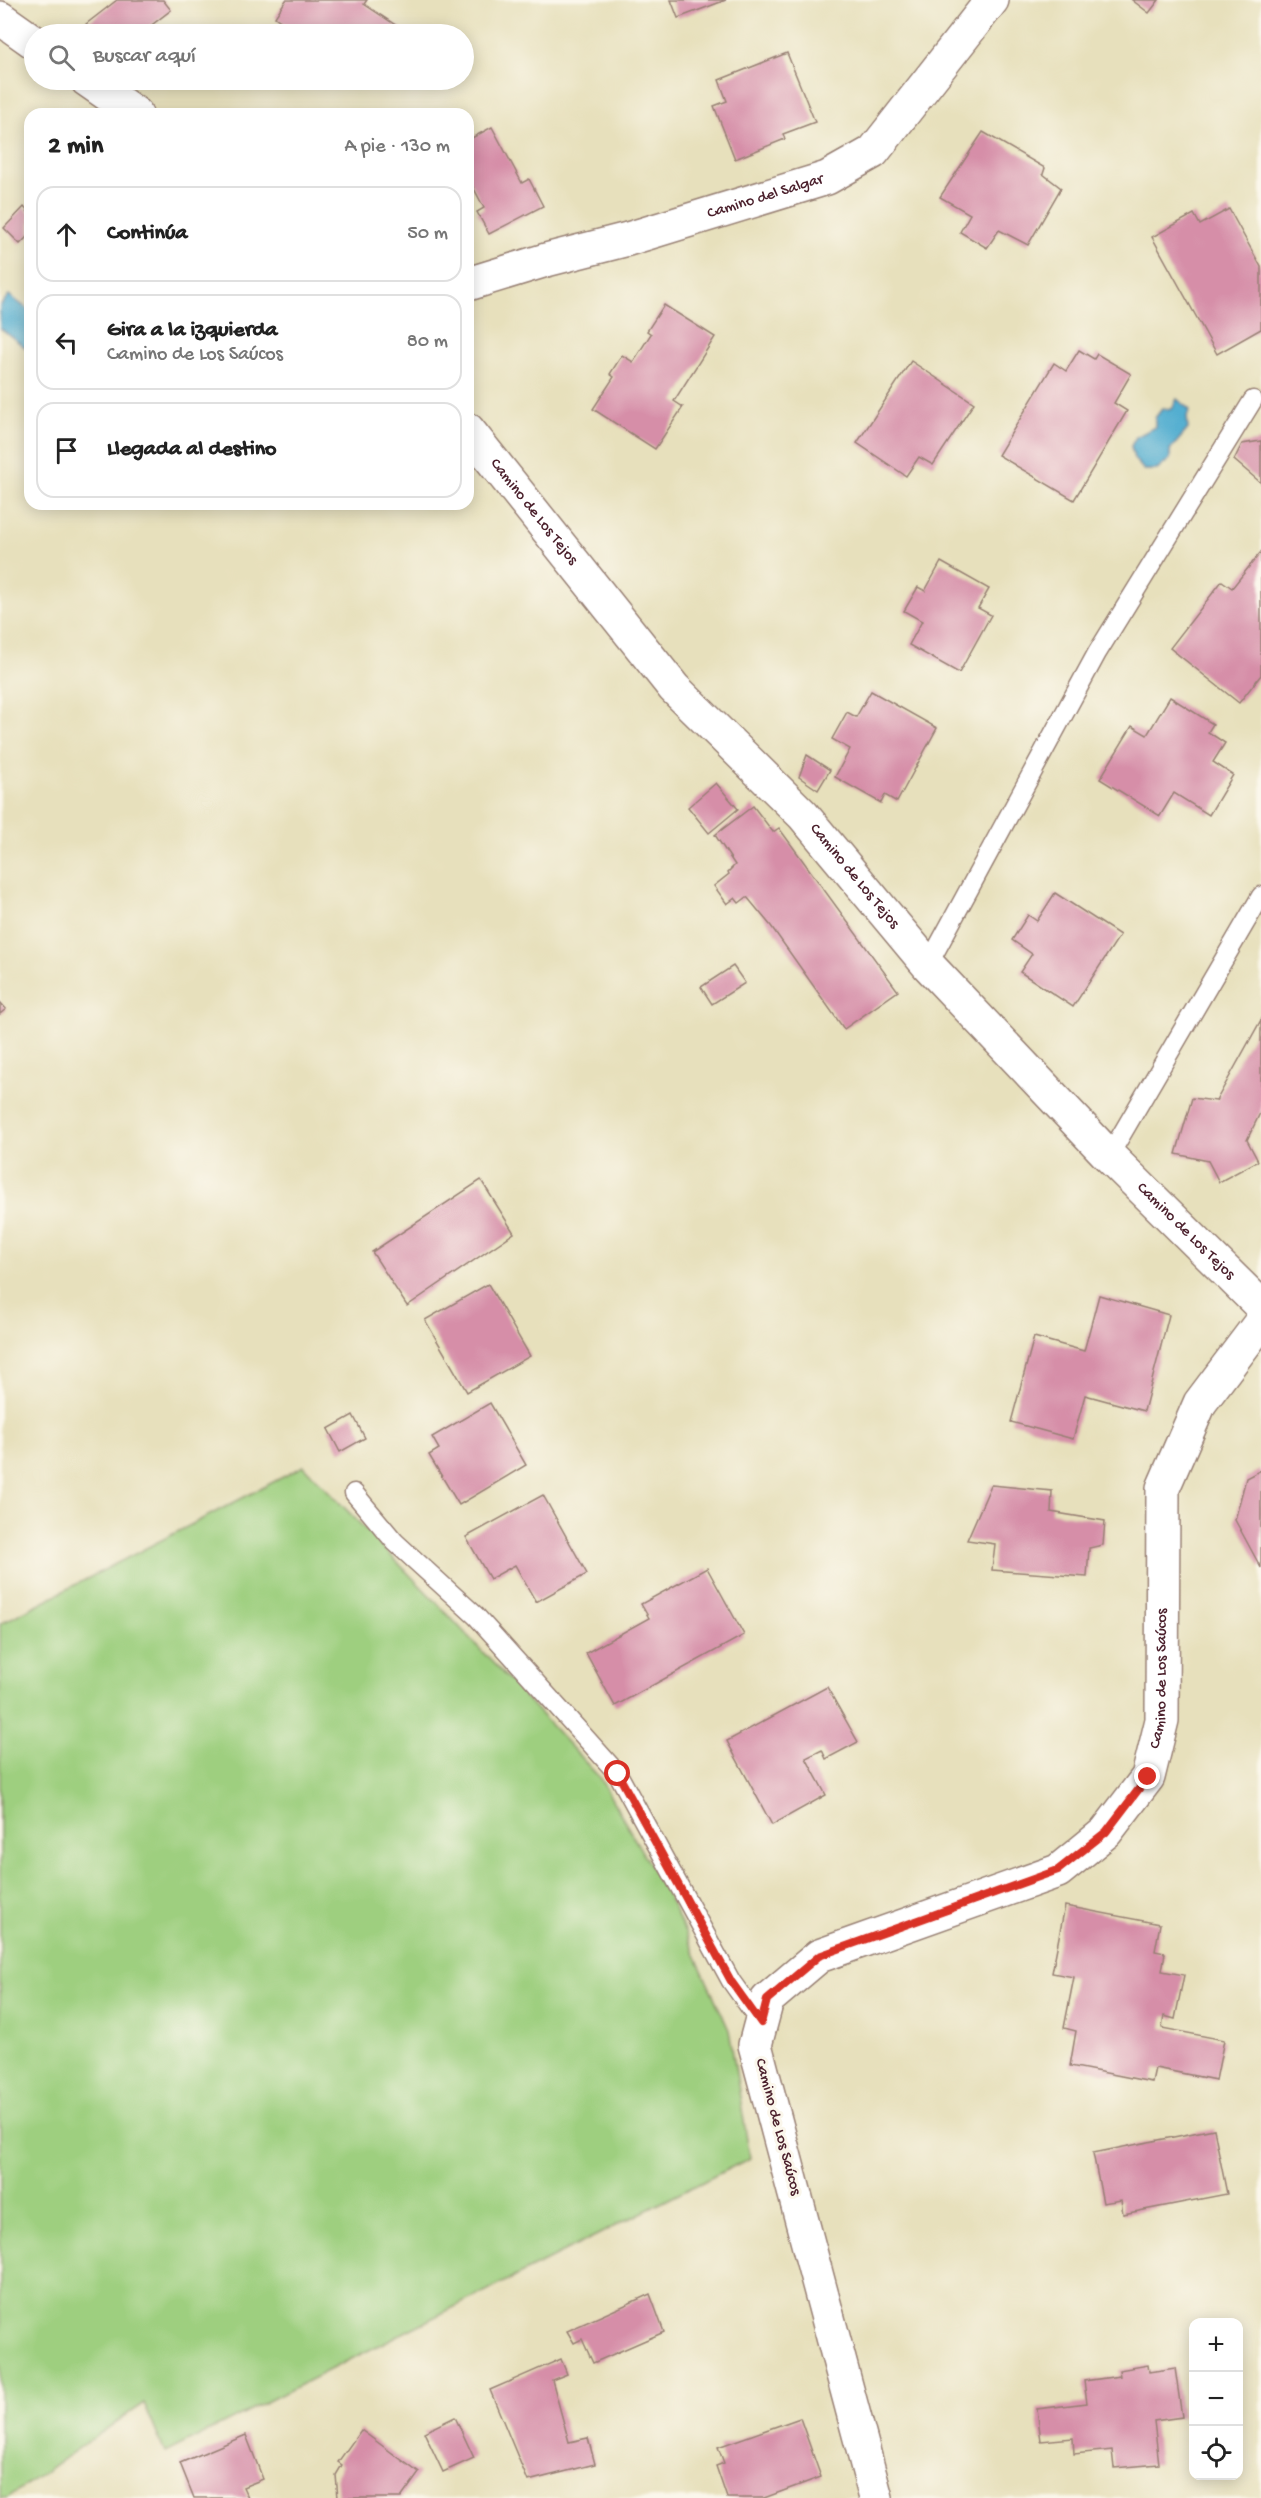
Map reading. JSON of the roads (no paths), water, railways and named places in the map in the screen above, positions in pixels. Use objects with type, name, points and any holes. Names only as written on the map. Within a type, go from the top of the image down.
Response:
[{"type":"street","name":"Camino del Salgar","points":[[474,282],[546,260],[628,239],[827,178],[873,152],[992,0]]},
{"type":"street","points":[[0,18],[24,35]]},
{"type":"street","points":[[101,90],[127,108]]},
{"type":"street","name":"Camino de Los Tejos","points":[[474,438],[674,688],[803,815],[928,965],[1109,1156],[1261,1306]]},
{"type":"street","name":"Camino de Los Saúcos","points":[[876,2498],[755,2045],[767,2000],[819,1956],[1058,1870],[1106,1832],[1148,1777],[1162,1720],[1163,1488],[1200,1403],[1261,1322]]},
{"type":"lane","points":[[928,965],[1097,653],[1253,400]]},
{"type":"lane","points":[[1109,1156],[1261,896]]},
{"type":"lane","points":[[354,1493],[395,1542],[476,1616],[618,1774],[731,1981],[761,2023]]},
{"type":"water","points":[[9,295],[24,306],[24,346],[0,328],[0,306]]},
{"type":"water","points":[[1177,399],[1190,410],[1187,416],[1188,429],[1170,450],[1170,459],[1157,470],[1144,470],[1134,459],[1131,446],[1136,437],[1155,427],[1155,418],[1162,409],[1172,409]]}]
